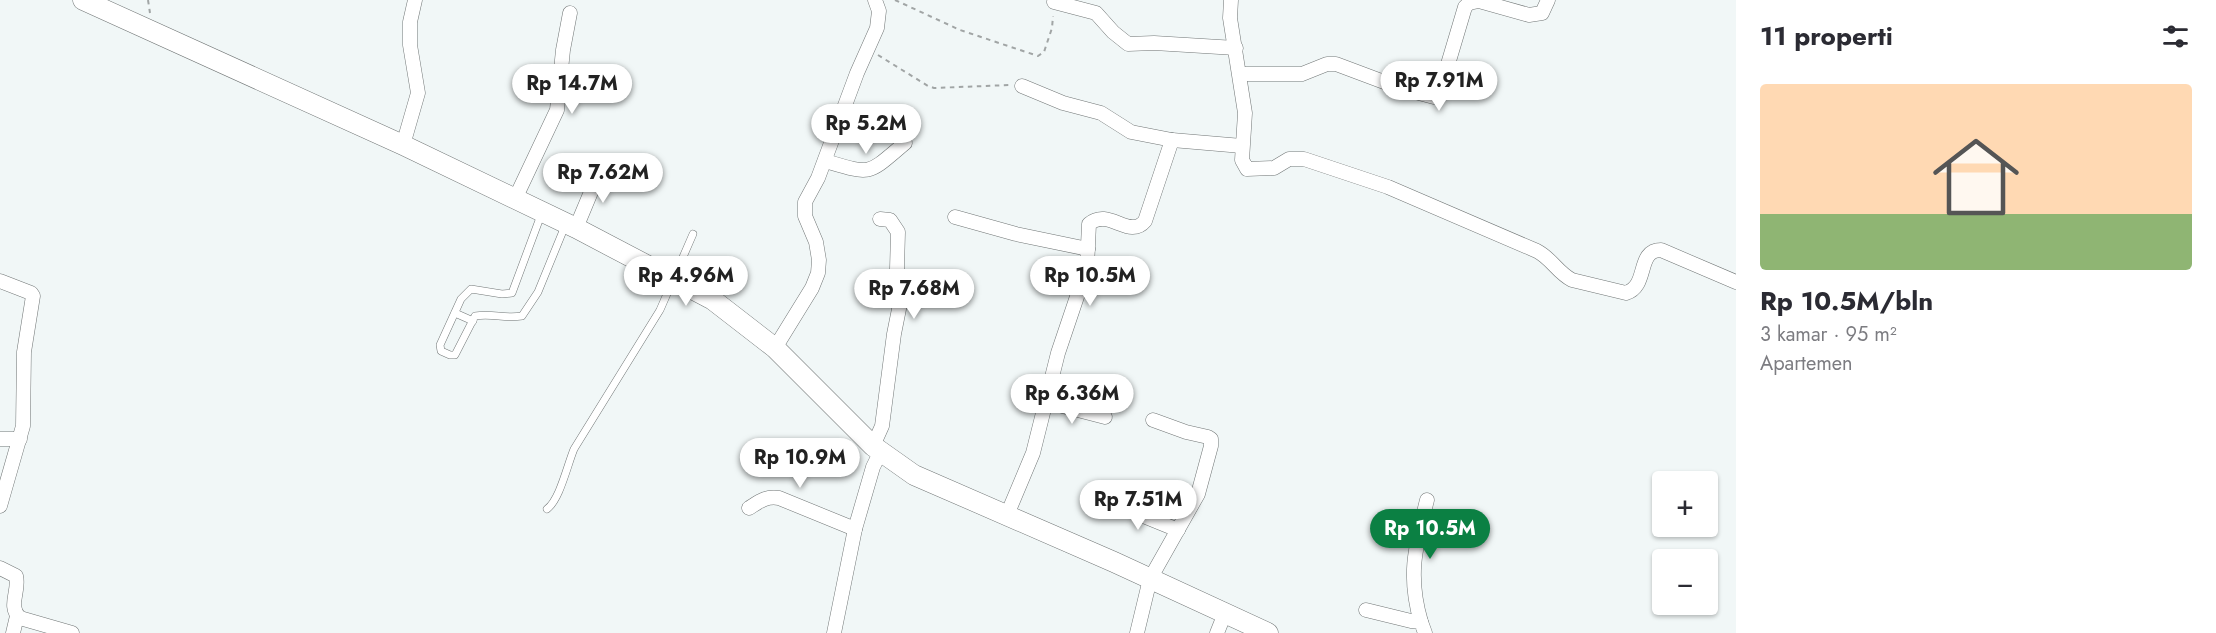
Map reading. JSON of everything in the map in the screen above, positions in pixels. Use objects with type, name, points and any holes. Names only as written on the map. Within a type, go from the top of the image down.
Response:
[{"type":"street","points":[[82,0],[403,145],[571,226],[713,300],[775,348],[877,449],[920,478],[1268,633]]},
{"type":"street","points":[[403,145],[418,96],[410,45],[410,22],[415,0]]},
{"type":"street","points":[[775,348],[812,288],[818,273],[819,260],[816,242],[804,209],[825,162],[879,18],[875,0]]},
{"type":"street","points":[[1230,0],[1230,18],[1245,113],[1242,160],[1247,169],[1274,168],[1289,159],[1296,158],[1388,187],[1544,254],[1565,277],[1572,280],[1626,292],[1634,290],[1638,286],[1649,254],[1654,250],[1661,250],[1736,282]]},
{"type":"street","points":[[1240,74],[1302,74],[1327,64],[1336,64],[1400,88],[1434,97],[1440,91],[1465,7],[1469,3],[1479,1],[1536,15],[1542,13],[1548,0]]},
{"type":"street","points":[[1055,1],[1096,13],[1108,28],[1128,44],[1154,42],[1236,48]]},
{"type":"street","points":[[515,199],[557,110],[570,13]]},
{"type":"street","points":[[1022,86],[1063,103],[1101,113],[1131,132],[1172,140],[1242,146]]},
{"type":"street","points":[[1007,515],[1033,453],[1058,353],[1087,267],[1089,224],[1098,218],[1104,218],[1134,228],[1142,225],[1172,140]]},
{"type":"street","points":[[825,162],[867,171],[874,169],[904,143]]},
{"type":"street","points":[[571,226],[602,168]]},
{"type":"street","points":[[955,217],[1016,234],[1088,249]]},
{"type":"street","points":[[834,633],[855,529],[882,426],[894,334],[902,294],[897,268],[898,232],[890,220],[880,219]]},
{"type":"street","points":[[0,281],[33,295],[24,352],[23,426],[0,506]]},
{"type":"street","points":[[1047,402],[1105,417]]},
{"type":"street","points":[[1137,633],[1150,579],[1202,485],[1212,442],[1208,437],[1186,432],[1154,420]]},
{"type":"street","points":[[0,439],[20,439]]},
{"type":"street","points":[[749,508],[771,496],[855,529]]},
{"type":"street","points":[[1423,627],[1415,604],[1414,557],[1419,526],[1427,500]]},
{"type":"street","points":[[1109,502],[1178,530]]},
{"type":"street","points":[[0,568],[16,576],[18,584],[13,605],[17,616],[13,633]]},
{"type":"street","points":[[1366,610],[1412,621],[1423,627]]},
{"type":"street","points":[[1217,633],[1225,613]]},
{"type":"street","points":[[17,616],[72,633]]},
{"type":"lane","points":[[542,212],[512,292],[502,294],[471,289],[461,299],[440,345],[441,351],[450,356],[455,355],[475,316],[488,314],[507,318],[522,316],[538,292],[571,226]]},
{"type":"lane","points":[[547,510],[556,501],[574,449],[655,318],[693,234]]},
{"type":"lane","points":[[455,313],[473,321]]},
{"type":"path","points":[[895,0],[960,30],[1038,56],[1044,52],[1052,28],[1055,1]]},
{"type":"path","points":[[868,48],[922,83],[934,88],[1022,86]]}]
